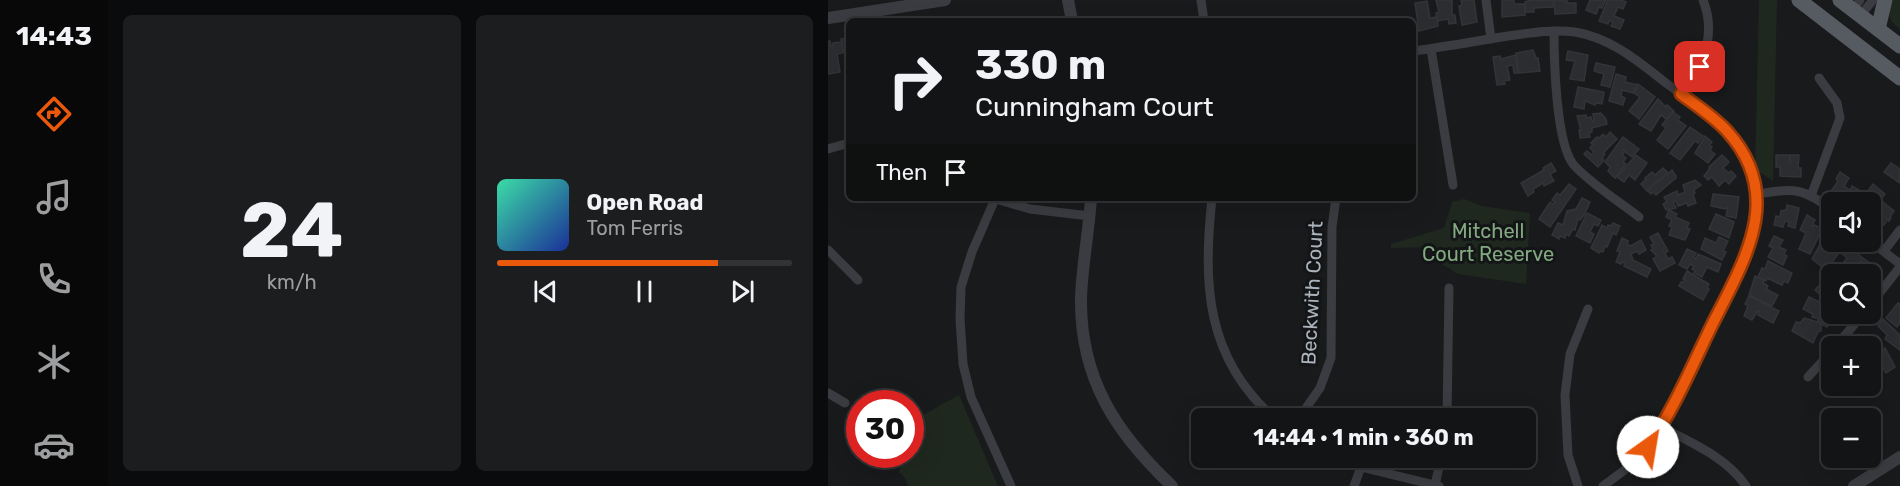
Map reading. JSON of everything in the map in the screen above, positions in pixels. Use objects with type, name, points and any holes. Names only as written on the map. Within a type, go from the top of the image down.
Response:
[{"type":"main road","points":[[1799,0],[1900,78]]},
{"type":"main road","points":[[1840,0],[1858,8],[1878,29],[1900,45]]},
{"type":"main road","points":[[1878,29],[1885,0]]},
{"type":"main road","points":[[1840,32],[1858,8]]},
{"type":"street","points":[[828,18],[945,0]]},
{"type":"street","points":[[1068,0],[1071,18]]},
{"type":"street","points":[[1201,0],[1204,18]]},
{"type":"street","points":[[1486,0],[1491,39]]},
{"type":"street","points":[[1681,94],[1695,75],[1707,48],[1709,21],[1703,0]]},
{"type":"street","points":[[1858,8],[1873,0]]},
{"type":"street","points":[[1554,31],[1556,87],[1564,141],[1570,159],[1580,170],[1639,217]]},
{"type":"street","points":[[1416,51],[1554,31],[1586,34],[1615,46],[1721,125],[1735,141],[1748,163],[1756,194],[1756,224],[1747,254],[1661,427],[1634,463],[1603,486]]},
{"type":"street","points":[[1431,49],[1453,185]]},
{"type":"street","points":[[1811,196],[1840,118],[1837,103],[1819,78]]},
{"type":"street","points":[[828,149],[846,144]]},
{"type":"street","points":[[1756,194],[1788,190],[1800,191],[1821,203]]},
{"type":"street","points":[[993,201],[972,252],[961,287],[960,319],[963,364],[971,397],[1011,486]]},
{"type":"street","points":[[1001,201],[1030,209],[1090,216]]},
{"type":"street","points":[[1091,201],[1081,297],[1083,326],[1091,365],[1104,402],[1118,426],[1142,456],[1172,486]]},
{"type":"street","points":[[1212,201],[1206,269],[1208,297],[1215,327],[1239,378],[1263,408]]},
{"type":"street","name":"Beckwith Court","points":[[1306,408],[1320,388],[1330,358],[1332,227],[1336,201]]},
{"type":"street","points":[[1884,251],[1900,230]]},
{"type":"street","points":[[1881,249],[1900,265],[1881,290]]},
{"type":"street","points":[[828,250],[858,280]]},
{"type":"street","points":[[1447,408],[1449,288]]},
{"type":"street","points":[[1578,486],[1568,455],[1565,395],[1570,354],[1588,309]]},
{"type":"street","points":[[1844,336],[1855,324]]},
{"type":"street","points":[[1808,377],[1821,363]]},
{"type":"street","points":[[828,393],[845,403]]},
{"type":"street","points":[[1661,427],[1722,460],[1734,470],[1746,486]]},
{"type":"street","points":[[1854,486],[1900,457]]},
{"type":"street","points":[[1354,486],[1360,468]]},
{"type":"street","points":[[1364,468],[1437,485],[1440,468]]},
{"type":"green space","points":[[1759,0],[1777,0],[1773,181],[1755,169]]},
{"type":"green space","points":[[1893,0],[1900,0],[1900,29],[1890,16]]},
{"type":"green space","name":"Mitchell Court Reserve","points":[[1464,199],[1482,206],[1530,213],[1526,284],[1458,274],[1435,260],[1435,247],[1391,248],[1391,244],[1444,228],[1452,202]]},
{"type":"green space","points":[[959,395],[998,486],[908,486],[905,478],[899,472],[900,468],[924,468],[924,415]]},
{"type":"building","points":[[1436,0],[1452,0],[1452,15],[1455,15],[1456,23],[1449,24],[1448,19],[1437,21],[1436,13],[1439,12]]},
{"type":"building","points":[[1461,0],[1474,0],[1477,22],[1462,25],[1459,6],[1462,5]]},
{"type":"building","points":[[1502,0],[1514,0],[1514,4],[1525,4],[1525,15],[1502,17]]},
{"type":"building","points":[[1553,0],[1553,7],[1534,8],[1534,12],[1525,12],[1525,2]]},
{"type":"building","points":[[1554,0],[1576,3],[1576,13],[1555,14]]},
{"type":"building","points":[[1590,0],[1606,0],[1596,14],[1586,10]]},
{"type":"building","points":[[1608,0],[1626,2],[1623,9],[1618,7],[1614,16],[1624,20],[1620,29],[1611,26],[1613,22],[1609,21],[1608,24],[1599,21]]},
{"type":"building","points":[[1427,1],[1430,18],[1437,17],[1438,26],[1419,31],[1415,3]]},
{"type":"building","points":[[846,38],[846,52],[843,52],[841,39]]},
{"type":"building","points":[[828,41],[831,46],[833,43],[841,42],[843,53],[837,54],[840,72],[828,74]]},
{"type":"building","points":[[1533,50],[1538,58],[1540,71],[1519,73],[1516,53]]},
{"type":"building","points":[[1568,51],[1588,55],[1584,81],[1570,79],[1575,61],[1566,60]]},
{"type":"building","points":[[1516,55],[1518,73],[1514,73],[1513,65],[1507,66],[1510,80],[1504,81],[1505,84],[1497,85],[1493,57],[1500,56],[1501,59]]},
{"type":"building","points":[[1596,63],[1615,67],[1610,87],[1601,85],[1604,74],[1594,71]]},
{"type":"building","points":[[1616,74],[1626,77],[1625,82],[1638,85],[1633,93],[1622,90],[1621,96],[1625,98],[1623,105],[1609,101]]},
{"type":"building","points":[[1638,84],[1655,97],[1639,119],[1629,111],[1640,97],[1634,93]]},
{"type":"building","points":[[1578,87],[1604,92],[1602,104],[1596,103],[1595,105],[1585,101],[1584,109],[1574,107]]},
{"type":"building","points":[[1658,99],[1674,111],[1667,120],[1661,115],[1651,131],[1639,124]]},
{"type":"building","points":[[1673,112],[1686,126],[1668,149],[1657,140],[1666,128],[1662,125]]},
{"type":"building","points":[[1601,113],[1607,124],[1592,128],[1592,132],[1589,133],[1590,137],[1580,138],[1579,130],[1581,130],[1577,116],[1586,115],[1594,121],[1593,114]]},
{"type":"building","points":[[1690,127],[1703,136],[1698,143],[1695,141],[1680,160],[1670,153]]},
{"type":"building","points":[[1610,132],[1617,139],[1603,153],[1605,154],[1602,158],[1604,160],[1598,167],[1584,154],[1587,151],[1592,155],[1594,152],[1590,148],[1593,144],[1591,143],[1603,134],[1606,137]]},
{"type":"building","points":[[1705,136],[1712,142],[1709,145],[1712,147],[1710,150],[1715,154],[1708,163],[1695,153]]},
{"type":"building","points":[[1623,137],[1639,149],[1632,157],[1623,150],[1622,155],[1626,158],[1623,162],[1626,164],[1615,178],[1608,171],[1610,167],[1605,162]]},
{"type":"building","points":[[1636,155],[1647,163],[1635,180],[1629,175],[1624,182],[1617,177]]},
{"type":"building","points":[[1722,155],[1729,162],[1723,168],[1736,176],[1729,184],[1725,180],[1719,186],[1712,177],[1708,180],[1704,176],[1709,167]]},
{"type":"building","points":[[1776,155],[1789,155],[1790,162],[1790,155],[1799,155],[1798,168],[1801,168],[1801,177],[1780,176],[1780,167],[1776,167]]},
{"type":"building","points":[[1551,163],[1556,171],[1550,174],[1554,181],[1544,186],[1543,183],[1533,189],[1534,192],[1528,196],[1521,183],[1544,170],[1543,168]]},
{"type":"building","points":[[1891,163],[1900,169],[1900,183],[1884,172]]},
{"type":"building","points":[[1663,168],[1668,173],[1647,191],[1641,184],[1645,178],[1652,172],[1655,175]]},
{"type":"building","points":[[1672,170],[1676,178],[1656,195],[1647,190]]},
{"type":"building","points":[[1840,172],[1849,178],[1844,186],[1850,190],[1852,186],[1859,190],[1858,192],[1831,192],[1838,181],[1836,179]]},
{"type":"building","points":[[1695,180],[1701,185],[1694,190],[1696,203],[1678,206],[1676,201],[1673,202],[1676,208],[1666,210],[1663,204],[1667,202],[1664,197],[1677,191],[1678,195],[1685,192],[1683,185]]},
{"type":"building","points":[[1569,184],[1576,189],[1550,227],[1539,219],[1550,202],[1553,204],[1555,202],[1552,200],[1557,193],[1560,195]]},
{"type":"building","points":[[1873,184],[1885,194],[1881,199],[1881,192],[1867,192]]},
{"type":"building","points":[[1713,194],[1739,197],[1736,218],[1726,216],[1728,207],[1725,209],[1711,206]]},
{"type":"building","points":[[1582,198],[1590,202],[1584,215],[1580,220],[1578,219],[1575,230],[1573,229],[1569,236],[1566,234],[1565,238],[1560,236],[1559,239],[1552,235],[1558,223],[1563,225],[1567,211],[1576,209]]},
{"type":"building","points":[[1883,202],[1894,211],[1884,225],[1881,223]]},
{"type":"building","points":[[1787,205],[1799,208],[1795,228],[1788,226],[1789,222],[1785,221],[1783,227],[1774,225],[1776,216],[1780,217],[1781,211],[1786,210]]},
{"type":"building","points":[[1669,210],[1677,214],[1675,217],[1689,223],[1687,228],[1690,229],[1685,240],[1669,235],[1672,220],[1666,217]]},
{"type":"building","points":[[1587,213],[1601,220],[1598,226],[1594,224],[1590,232],[1594,234],[1590,243],[1576,236]]},
{"type":"building","points":[[1716,214],[1734,222],[1729,238],[1709,229]]},
{"type":"building","points":[[1807,215],[1815,220],[1812,226],[1821,228],[1810,254],[1799,249],[1806,233],[1800,230]]},
{"type":"building","points":[[1613,223],[1620,226],[1616,235],[1613,233],[1603,252],[1599,253],[1591,248],[1602,225],[1607,228]]},
{"type":"building","points":[[1658,233],[1668,251],[1665,253],[1668,259],[1672,257],[1675,263],[1660,271],[1653,259],[1657,256],[1651,250],[1653,249],[1651,245],[1654,244],[1650,237]]},
{"type":"building","points":[[1774,236],[1783,240],[1779,247],[1786,250],[1784,254],[1787,256],[1783,265],[1768,257],[1773,248],[1769,246]]},
{"type":"building","points":[[1719,237],[1728,241],[1722,260],[1701,249],[1705,238],[1716,243]]},
{"type":"building","points":[[1622,238],[1631,246],[1641,240],[1646,250],[1639,254],[1637,251],[1631,254],[1633,260],[1651,269],[1647,277],[1624,266],[1625,263],[1616,262]]},
{"type":"building","points":[[1821,243],[1821,252],[1840,252],[1831,264],[1821,264],[1821,266],[1812,259]]},
{"type":"building","points":[[1687,249],[1696,253],[1694,257],[1696,259],[1698,254],[1721,264],[1718,272],[1707,267],[1702,277],[1694,273],[1692,269],[1694,266],[1690,264],[1687,269],[1679,265]]},
{"type":"building","points":[[1840,252],[1856,252],[1863,258],[1858,264],[1842,264],[1847,258]]},
{"type":"building","points":[[1863,258],[1870,263],[1869,264],[1859,264]]},
{"type":"building","points":[[1768,261],[1792,273],[1788,283],[1784,281],[1782,285],[1767,278],[1766,281],[1758,277]]},
{"type":"building","points":[[1687,271],[1709,284],[1703,300],[1679,286],[1685,280],[1683,279]]},
{"type":"building","points":[[1755,276],[1764,280],[1763,283],[1768,286],[1766,289],[1778,295],[1772,306],[1749,295]]},
{"type":"building","points":[[1821,283],[1821,296],[1815,290]]},
{"type":"building","points":[[1749,296],[1779,311],[1773,323],[1758,315],[1760,312],[1758,311],[1752,320],[1744,316],[1748,306],[1745,304]]},
{"type":"building","points":[[1809,297],[1821,303],[1821,324],[1817,322],[1819,319],[1812,317],[1813,314],[1803,309]]},
{"type":"building","points":[[1898,303],[1900,304],[1900,323],[1897,327],[1886,318]]},
{"type":"building","points":[[1804,318],[1821,323],[1821,331],[1818,332],[1813,343],[1792,331],[1796,322],[1800,323]]},
{"type":"building","points":[[1883,319],[1900,335],[1900,350],[1885,339],[1887,335],[1878,326]]},
{"type":"building","points":[[1881,347],[1884,350],[1885,348],[1895,367],[1886,373],[1881,366],[1883,363]]},
{"type":"route","points":[[1648,447],[1668,414],[1743,261],[1756,224],[1758,204],[1754,182],[1743,153],[1721,125],[1681,94],[1700,67]]}]
